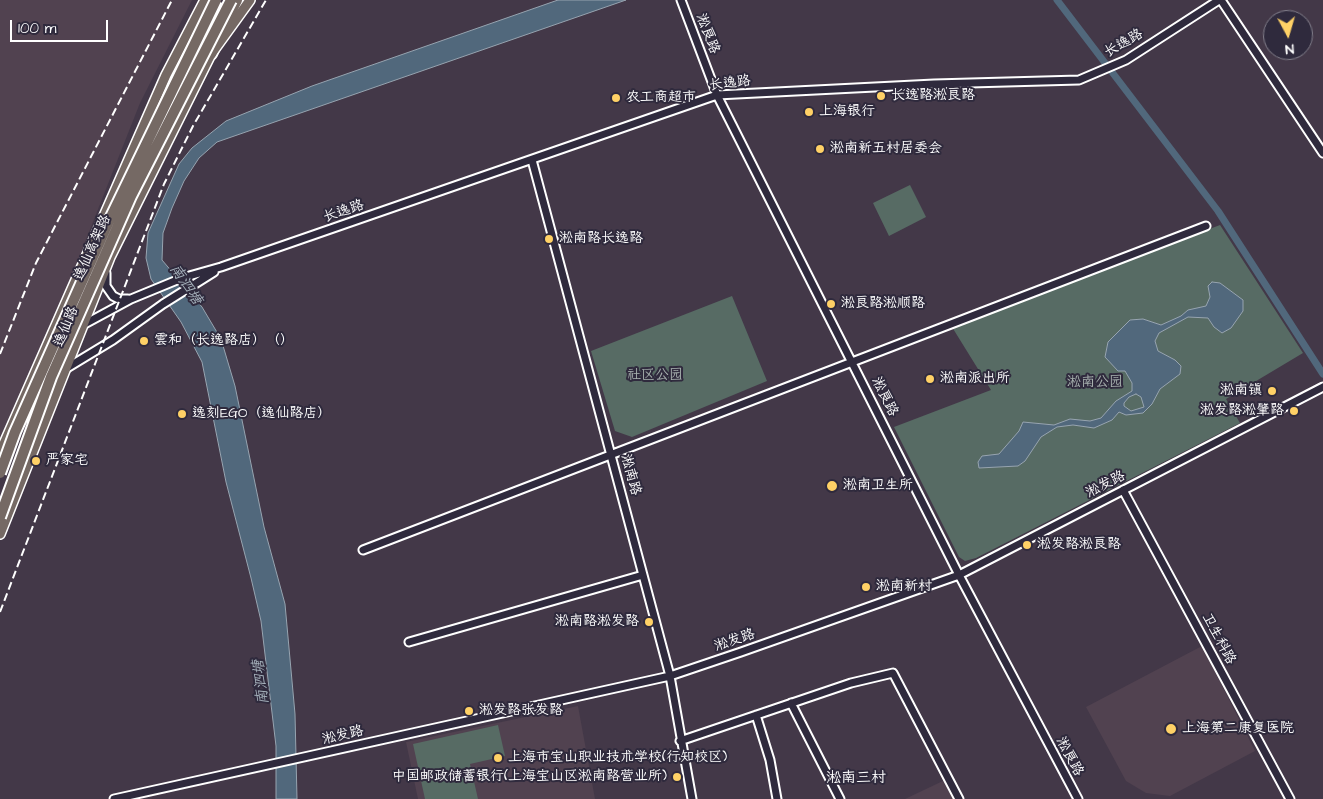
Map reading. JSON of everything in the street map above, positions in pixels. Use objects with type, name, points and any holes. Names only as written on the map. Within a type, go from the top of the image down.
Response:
[{"type":"highway","name":"逸仙高架路","points":[[0,473],[15,432],[109,221],[216,0]]},
{"type":"highway","name":"逸仙高架路","points":[[0,517],[51,377],[131,196],[230,0]]},
{"type":"highway","points":[[211,54],[237,0]]},
{"type":"main road","name":"逸仙路","points":[[0,453],[166,75],[205,0]]},
{"type":"main road","name":"逸仙路","points":[[0,534],[108,263],[211,54],[230,0]]},
{"type":"main road","name":"逸仙路","points":[[211,54],[250,0]]},
{"type":"street","name":"淞良路","points":[[680,0],[717,95],[959,575],[1078,799]]},
{"type":"street","name":"长逸路","points":[[50,337],[83,325],[131,299],[182,278],[221,267],[717,95],[934,84],[1079,80],[1118,64],[1220,0]]},
{"type":"street","points":[[1220,0],[1323,154]]},
{"type":"street","name":"淞南路","points":[[532,160],[670,676],[680,741],[692,799]]},
{"type":"street","points":[[362,550],[612,456],[852,361],[1206,226]]},
{"type":"street","points":[[108,263],[106,286],[119,299],[131,299]]},
{"type":"street","name":"长逸路","points":[[25,393],[113,340],[163,304],[221,267]]},
{"type":"street","name":"淞发路","points":[[114,799],[670,676],[959,575],[1323,387]]},
{"type":"street","name":"卫生科路","points":[[1123,490],[1290,799]]},
{"type":"street","points":[[409,642],[643,575]]},
{"type":"street","points":[[680,741],[850,682],[893,672],[959,799]]},
{"type":"street","points":[[791,703],[840,799]]},
{"type":"street","points":[[756,715],[770,760],[777,799]]},
{"type":"shaded area","points":[[0,0],[192,0],[140,103],[0,457]]},
{"type":"shaded area","name":"上海第二康复医院","points":[[1202,646],[1255,751],[1170,796],[1146,793],[1126,781],[1086,707]]},
{"type":"shaded area","name":"上海市宝山职业技术学校(行知校区)","points":[[578,706],[595,799],[418,799],[406,742]]},
{"type":"shaded area","points":[[945,780],[956,799],[905,799]]},
{"type":"green space","points":[[910,185],[926,217],[889,236],[873,203]]},
{"type":"green space","name":"淞南公园","points":[[1220,225],[1303,353],[1226,399],[1240,423],[976,558],[965,561],[959,557],[894,427],[991,390],[952,327]]},
{"type":"green space","name":"社区公园","points":[[732,296],[767,381],[632,437],[615,431],[591,351]]},
{"type":"green space","points":[[498,725],[505,756],[470,764],[478,799],[425,799],[413,744]]},
{"type":"water","points":[[558,0],[626,0],[217,142],[199,158],[184,181],[163,233],[162,260],[202,307],[221,339],[235,386],[264,527],[285,604],[295,714],[297,799],[276,799],[276,746],[261,621],[226,482],[202,362],[181,322],[151,279],[146,258],[148,233],[179,164],[192,148],[226,121],[312,86]]},
{"type":"water","points":[[1212,282],[1220,283],[1243,300],[1243,311],[1231,328],[1222,333],[1214,327],[1208,318],[1188,317],[1159,333],[1155,341],[1158,351],[1175,360],[1181,366],[1180,374],[1160,389],[1152,404],[1143,413],[1126,415],[1119,412],[1112,420],[1094,428],[1073,425],[1057,427],[1041,437],[1025,461],[1018,466],[979,468],[978,462],[982,456],[999,454],[1019,431],[1023,422],[1054,425],[1070,419],[1090,421],[1101,418],[1116,401],[1132,391],[1132,383],[1125,371],[1118,371],[1105,357],[1108,342],[1130,320],[1143,319],[1161,325],[1181,316],[1188,310],[1206,306],[1210,297],[1208,286]],"holes":[[[1136,394],[1141,397],[1144,407],[1131,411],[1124,406],[1129,397]]]},
{"type":"waterway","points":[[1057,0],[1218,211],[1323,374]]},
{"type":"railway","points":[[0,354],[36,263],[172,0]]},
{"type":"railway","points":[[0,612],[164,184],[193,126],[266,0]]},
{"type":"place","name":"长逸路淞良路","points":[[881,96]]},
{"type":"place","name":"农工商超市","points":[[616,98]]},
{"type":"place","name":"上海银行","points":[[809,112]]},
{"type":"place","name":"淞南新五村居委会","points":[[820,149]]},
{"type":"place","name":"淞南路长逸路","points":[[549,239]]},
{"type":"place","name":"淞良路淞顺路","points":[[831,304]]},
{"type":"place","name":"雲和（长逸路店）（）","points":[[144,341]]},
{"type":"place","name":"淞南派出所","points":[[930,379]]},
{"type":"place","name":"淞南镇","points":[[1272,391]]},
{"type":"place","name":"淞发路淞肇路","points":[[1294,411]]},
{"type":"place","name":"逸刻EGO（逸仙路店）","points":[[182,414]]},
{"type":"place","name":"严家宅","points":[[36,461]]},
{"type":"place","name":"淞南卫生所","points":[[832,486]]},
{"type":"place","name":"淞发路淞良路","points":[[1027,545]]},
{"type":"place","name":"淞南新村","points":[[866,587]]},
{"type":"place","name":"淞南路淞发路","points":[[649,622]]},
{"type":"place","name":"淞发路张发路","points":[[469,711]]},
{"type":"place","name":"上海第二康复医院","points":[[1171,729]]},
{"type":"place","name":"上海市宝山职业技术学校(行知校区)","points":[[498,758]]},
{"type":"place","name":"中国邮政储蓄银行(上海宝山区淞南路营业所)","points":[[677,777]]},
{"type":"district","name":"淞南三村","points":[[856,779]]},
{"type":"water label","name":"南泗塘","points":[[185,285]]},
{"type":"water label","name":"南泗塘","points":[[262,682]]}]
